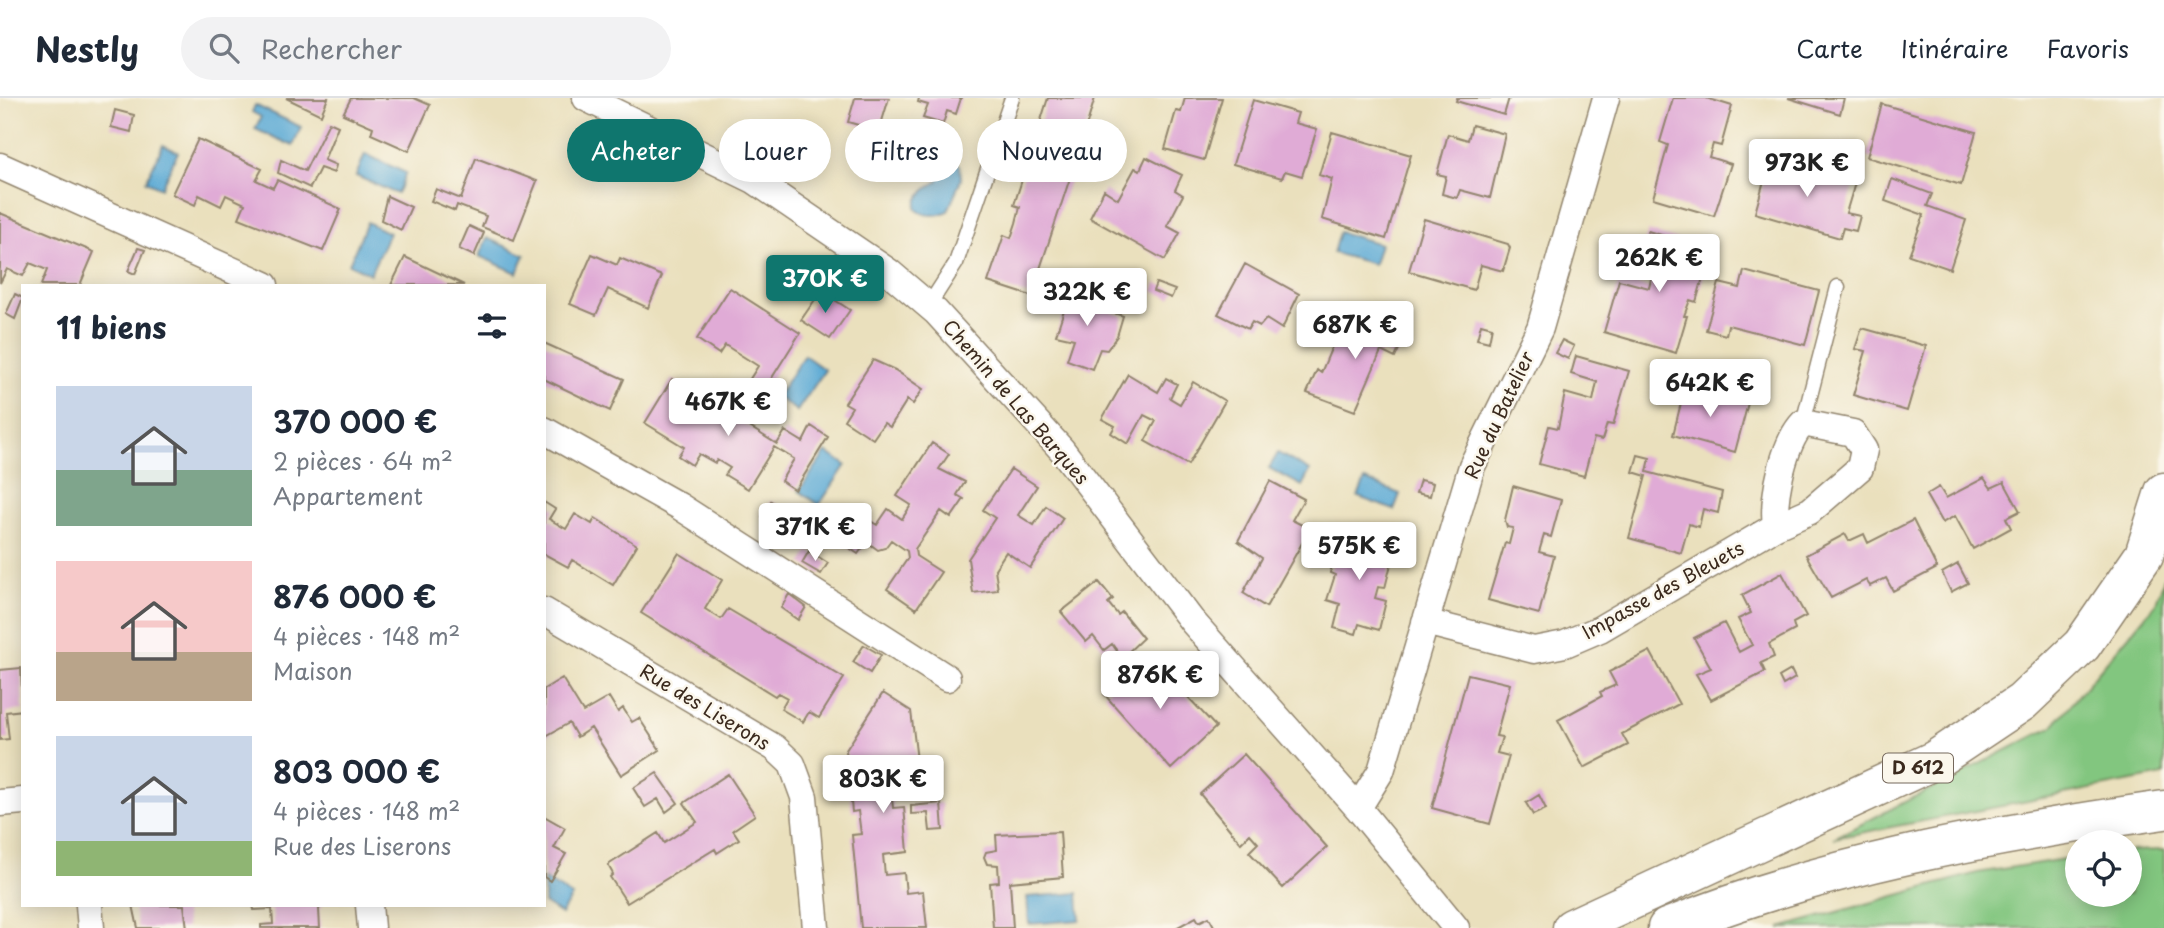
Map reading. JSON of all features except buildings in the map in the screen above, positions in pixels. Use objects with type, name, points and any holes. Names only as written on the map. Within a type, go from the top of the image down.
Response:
[{"type":"highway","name":"D 612","points":[[1572,928],[1936,760],[2022,702],[2082,645],[2144,555],[2164,492]]},
{"type":"highway","points":[[1667,928],[1852,867],[2011,832],[2164,810]]},
{"type":"highway","points":[[2142,837],[2164,834]]},
{"type":"highway","points":[[1737,928],[1860,890],[2016,852],[2065,846]]},
{"type":"street","name":"Chemin de Las Barques","points":[[586,98],[754,180],[889,272],[929,305],[1062,450],[1192,621],[1359,808],[1456,928]]},
{"type":"street","name":"Rue du Batelier","points":[[1359,808],[1381,771],[1472,466],[1540,328],[1606,98]]},
{"type":"street","points":[[0,166],[263,284]]},
{"type":"street","name":"Impasse des Bleuets","points":[[1425,622],[1534,650],[1565,644],[1600,629],[1776,526],[1810,512],[1860,468],[1864,450],[1853,433],[1803,423]]},
{"type":"street","points":[[1776,526],[1773,506],[1793,433],[1803,423]]},
{"type":"street","points":[[546,431],[679,506],[947,678]]},
{"type":"street","name":"Rue des Liserons","points":[[546,612],[775,748],[792,764],[804,797],[816,928]]},
{"type":"street","points":[[0,803],[21,801]]},
{"type":"street","points":[[89,907],[91,928]]},
{"type":"street","points":[[369,907],[371,928]]},
{"type":"lane","points":[[929,305],[956,263],[1012,98]]},
{"type":"lane","points":[[1803,423],[1838,287]]},
{"type":"green space","points":[[2164,578],[2164,775],[1834,838],[2052,727],[2156,603]]},
{"type":"green space","points":[[2164,850],[2164,928],[1780,928],[1977,873],[2065,859],[2065,907],[2142,907],[2142,851]]},
{"type":"water","points":[[255,105],[301,127],[293,146],[255,129],[261,117],[252,112]]},
{"type":"water","points":[[163,145],[178,152],[161,188],[146,181]]},
{"type":"water","points":[[365,154],[406,173],[397,194],[356,176]]},
{"type":"water","points":[[936,182],[960,182],[948,211],[940,214],[931,215],[916,209],[920,196]]},
{"type":"water","points":[[367,222],[389,233],[370,274],[349,264]]},
{"type":"water","points":[[1339,232],[1380,244],[1374,264],[1333,253]]},
{"type":"water","points":[[487,238],[525,255],[517,273],[479,256]]},
{"type":"water","points":[[804,355],[825,370],[797,411],[777,397]]},
{"type":"water","points":[[826,452],[846,465],[819,505],[799,491]]},
{"type":"water","points":[[1278,453],[1310,471],[1302,486],[1269,468]]},
{"type":"water","points":[[1365,480],[1400,494],[1394,510],[1358,497]]},
{"type":"water","points":[[546,880],[572,896],[561,914],[546,904]]},
{"type":"water","points":[[1078,893],[1080,920],[1029,924],[1027,897]]}]
